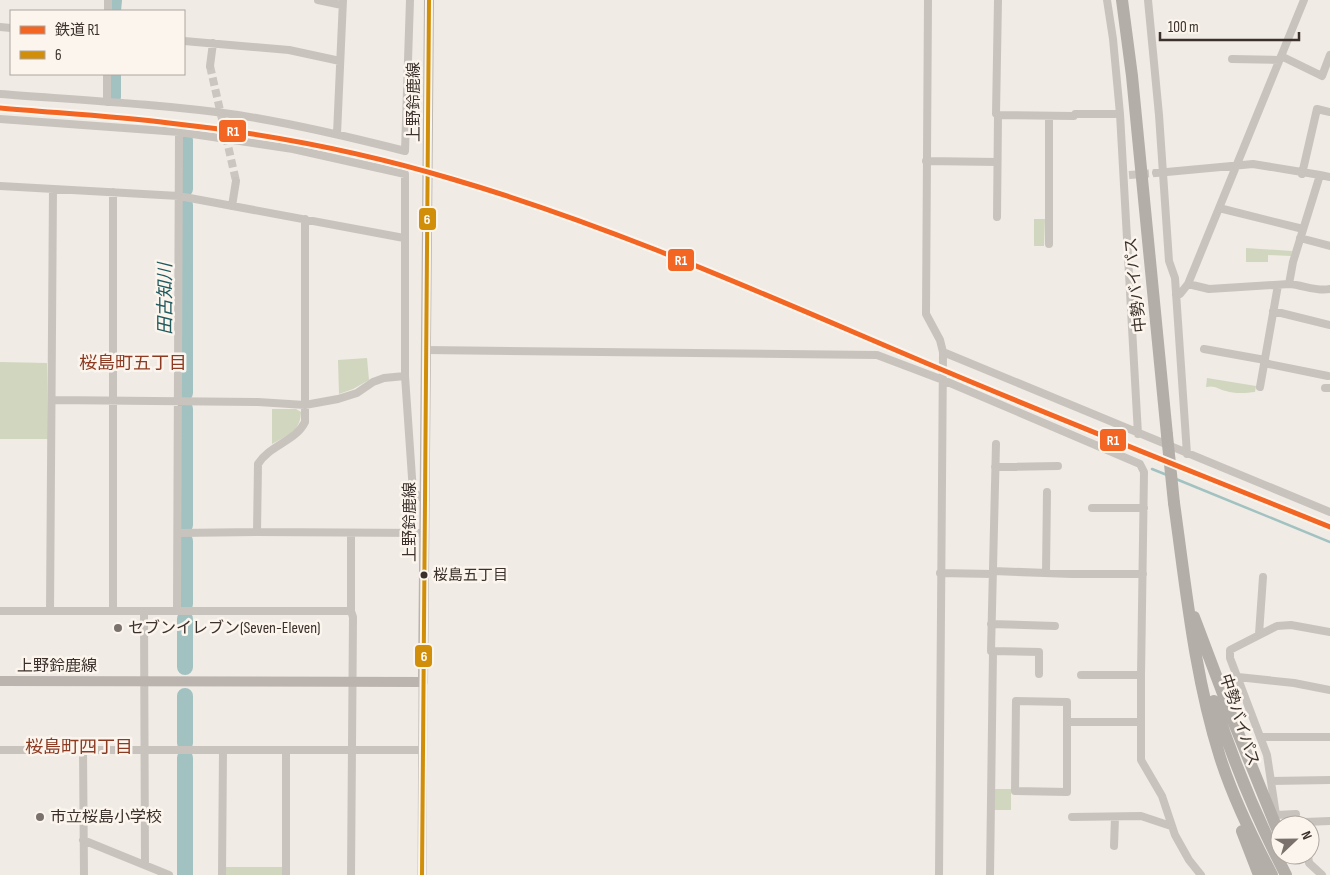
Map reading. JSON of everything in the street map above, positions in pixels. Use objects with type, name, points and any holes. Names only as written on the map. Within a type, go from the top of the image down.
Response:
[{"type":"highway","name":"中勢バイパス","points":[[1122,0],[1132,76],[1174,502],[1192,638],[1203,691],[1221,757],[1248,827],[1272,875]]},
{"type":"highway","name":"中勢バイパス","points":[[1183,567],[1210,689],[1230,752],[1262,828],[1286,875]]},
{"type":"highway","points":[[1194,615],[1272,815]]},
{"type":"highway","points":[[1227,774],[1244,838],[1260,875]]},
{"type":"main road","name":"上野鈴鹿線","points":[[0,681],[423,682],[429,0]]},
{"type":"street","points":[[318,0],[342,3],[337,134]]},
{"type":"street","points":[[0,94],[173,107],[238,115],[337,134],[405,151],[410,0]]},
{"type":"street","points":[[928,0],[926,314],[940,340],[943,352],[939,875]]},
{"type":"street","points":[[997,217],[998,0]]},
{"type":"street","points":[[1107,0],[1113,39],[1126,176],[1138,434]]},
{"type":"street","points":[[1148,0],[1160,173],[1169,261],[1175,278],[1187,454]]},
{"type":"street","points":[[1176,295],[1180,294],[1188,284],[1304,0]]},
{"type":"street","points":[[185,41],[289,50],[340,61]]},
{"type":"street","points":[[210,66],[214,43]]},
{"type":"street","points":[[1232,59],[1280,58],[1322,76],[1330,55]]},
{"type":"street","points":[[107,75],[107,102]]},
{"type":"street","points":[[1302,174],[1317,109],[1330,112]]},
{"type":"street","points":[[998,115],[1074,116],[1075,114],[1120,114]]},
{"type":"street","points":[[1049,116],[1049,244]]},
{"type":"street","points":[[0,119],[179,132],[293,150],[405,174],[405,376],[413,492],[425,500]]},
{"type":"street","points":[[178,611],[179,132]]},
{"type":"street","points":[[926,161],[997,162]]},
{"type":"street","points":[[1160,173],[1253,164],[1302,174],[1330,176]]},
{"type":"street","points":[[1290,284],[1293,262],[1320,175]]},
{"type":"street","points":[[232,206],[236,181]]},
{"type":"street","points":[[0,186],[179,196],[404,238]]},
{"type":"street","points":[[50,611],[52,189]]},
{"type":"street","points":[[113,192],[113,610]]},
{"type":"street","points":[[1219,208],[1303,229]]},
{"type":"street","points":[[257,532],[258,464],[264,456],[301,430],[305,422],[305,219]]},
{"type":"street","points":[[1300,238],[1330,246]]},
{"type":"street","points":[[1188,284],[1209,289],[1290,284],[1300,284],[1323,291],[1330,289]]},
{"type":"street","points":[[1260,387],[1278,285]]},
{"type":"street","points":[[1273,311],[1330,325]]},
{"type":"street","points":[[1204,349],[1328,376]]},
{"type":"street","points":[[426,350],[877,355],[942,380],[1140,464],[1144,472],[1141,675],[1142,760],[1162,796],[1171,826],[1189,860],[1201,875]]},
{"type":"street","points":[[943,352],[1330,512]]},
{"type":"street","points":[[52,400],[258,402],[305,405],[338,399],[356,393],[373,382],[384,378],[405,376]]},
{"type":"street","points":[[990,875],[993,651],[991,651],[991,624],[996,444]]},
{"type":"street","points":[[995,467],[1058,466]]},
{"type":"street","points":[[1046,573],[1047,492]]},
{"type":"street","points":[[1092,508],[1144,508]]},
{"type":"street","points":[[178,533],[425,532]]},
{"type":"street","points":[[351,533],[351,611],[353,617],[351,875]]},
{"type":"street","points":[[940,573],[1143,574]]},
{"type":"street","points":[[1259,634],[1264,577]]},
{"type":"street","points":[[0,611],[351,611]]},
{"type":"street","points":[[144,611],[145,865]]},
{"type":"street","points":[[991,624],[1056,626]]},
{"type":"street","points":[[1296,814],[1276,814],[1267,755],[1230,658],[1230,650],[1277,626],[1291,625],[1330,632]]},
{"type":"street","points":[[993,651],[1039,652],[1039,674]]},
{"type":"street","points":[[1081,675],[1141,675]]},
{"type":"street","points":[[1238,677],[1294,683],[1330,690]]},
{"type":"street","points":[[422,875],[423,682]]},
{"type":"street","points":[[1016,700],[1067,702],[1068,722],[1067,792],[1015,791],[1016,700]]},
{"type":"street","points":[[1068,722],[1141,722]]},
{"type":"street","points":[[1260,737],[1330,737]]},
{"type":"street","points":[[0,750],[351,752],[357,750],[423,750]]},
{"type":"street","points":[[83,750],[84,875]]},
{"type":"street","points":[[222,875],[223,751]]},
{"type":"street","points":[[286,751],[286,875]]},
{"type":"street","points":[[1271,781],[1330,780]]},
{"type":"street","points":[[1072,817],[1141,816],[1171,826]]},
{"type":"street","points":[[1114,817],[1114,846]]},
{"type":"street","points":[[83,840],[168,875]]},
{"type":"street","points":[[1311,865],[1322,875]]},
{"type":"green space","points":[[1034,219],[1045,219],[1044,246],[1034,246]]},
{"type":"green space","points":[[1246,248],[1292,251],[1291,256],[1268,255],[1268,262],[1246,262]]},
{"type":"green space","points":[[367,358],[369,380],[339,394],[338,360]]},
{"type":"green space","points":[[0,362],[47,363],[48,439],[0,439]]},
{"type":"green space","points":[[1207,378],[1256,386],[1255,392],[1233,393],[1214,387],[1206,387]]},
{"type":"green space","points":[[272,409],[296,409],[301,412],[295,429],[272,444]]},
{"type":"green space","points":[[993,789],[1011,789],[1011,810],[993,810]]},
{"type":"green space","points":[[226,867],[282,867],[282,875],[226,875]]},
{"type":"waterway","name":"田古知川","points":[[113,10],[114,0]]},
{"type":"waterway","name":"田古知川","points":[[113,75],[113,97]]},
{"type":"waterway","name":"田古知川","points":[[185,140],[185,189]]},
{"type":"waterway","name":"田古知川","points":[[185,205],[185,393]]},
{"type":"waterway","name":"田古知川","points":[[185,409],[185,525]]},
{"type":"waterway","points":[[1152,469],[1167,475]]},
{"type":"waterway","points":[[1176,479],[1330,542]]},
{"type":"waterway","name":"田古知川","points":[[185,541],[185,604]]},
{"type":"waterway","name":"田古知川","points":[[185,619],[185,667]]},
{"type":"waterway","name":"田古知川","points":[[185,696],[185,743]]},
{"type":"waterway","name":"田古知川","points":[[185,758],[185,875]]},
{"type":"tunnel","points":[[210,66],[236,181]]},
{"type":"tunnel","points":[[1129,175],[1156,173]]},
{"type":"rail line","name":"R1","points":[[0,108],[106,116],[204,127],[276,138],[383,160],[514,198],[575,219],[697,266],[1036,409],[1330,527]]},
{"type":"transit line","name":"6","points":[[422,875],[429,0]]},
{"type":"place","name":"桜島五丁目","points":[[424,575]]},
{"type":"place","name":"セブンイレブン(Seven-Eleven)","points":[[118,628]]},
{"type":"place","name":"市立桜島小学校","points":[[40,817]]},
{"type":"district","name":"桜島町五丁目","points":[[133,363]]},
{"type":"district","name":"桜島町四丁目","points":[[79,747]]}]
